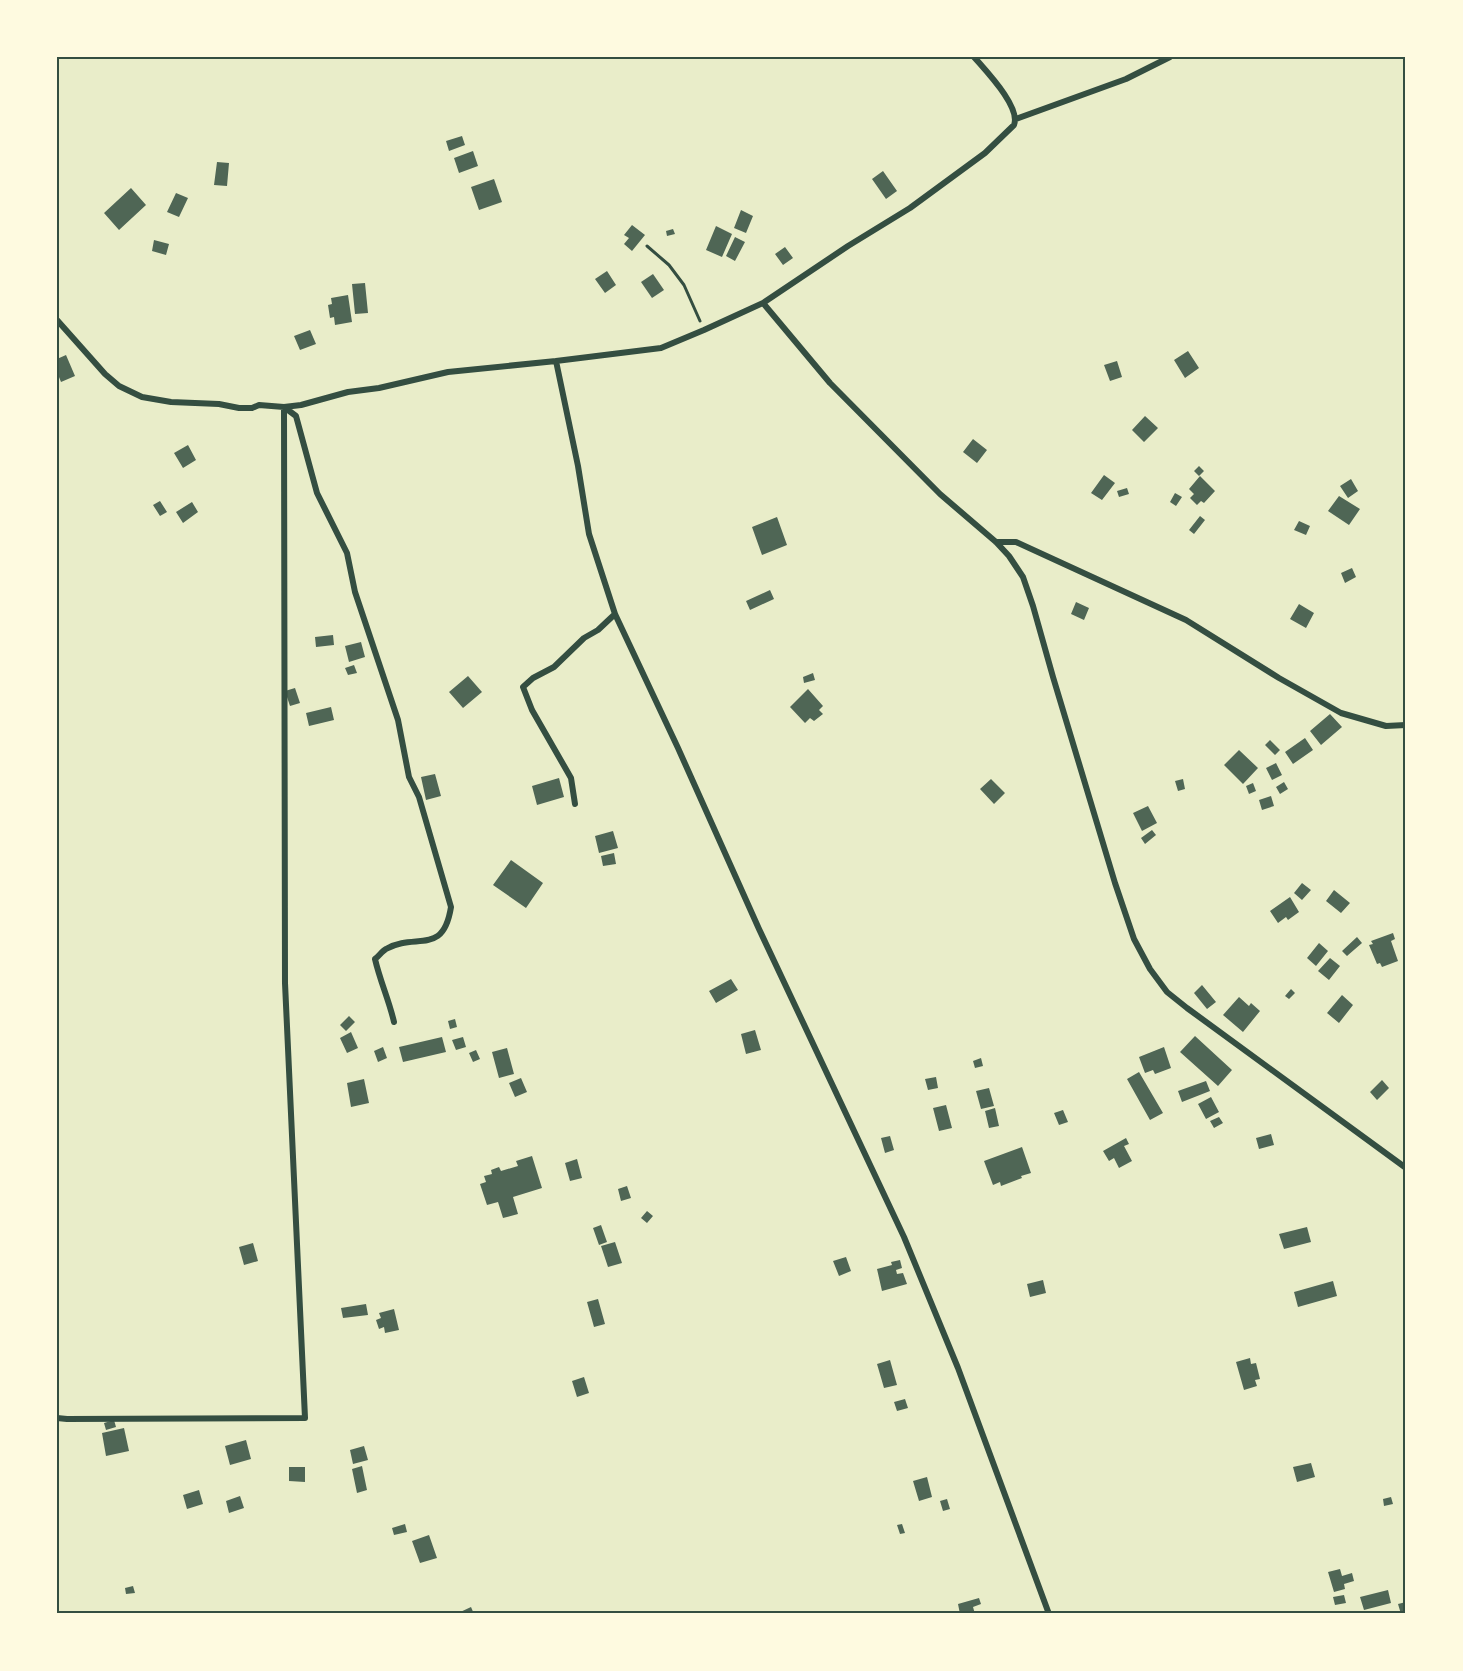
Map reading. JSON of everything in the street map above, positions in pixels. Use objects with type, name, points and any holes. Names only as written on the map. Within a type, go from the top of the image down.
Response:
[{"type":"street","points":[[57,320],[105,374],[119,386],[142,397],[239,408],[252,408],[259,405],[284,407],[301,405],[348,392],[379,388],[448,372],[661,348],[763,303],[910,208],[985,153],[1011,130],[1016,119],[1013,110],[998,86],[974,57]]},
{"type":"street","points":[[1016,119],[1126,79],[1170,57]]},
{"type":"street","points":[[763,303],[830,382],[940,495],[996,542],[1009,556],[1023,578],[1134,939],[1150,969],[1167,992],[1406,1168]]},
{"type":"street","points":[[556,361],[590,534],[615,614],[904,1237],[958,1368],[1049,1614]]},
{"type":"street","points":[[284,407],[296,417],[317,493],[347,553],[356,592],[398,720],[410,777],[419,796],[451,907],[448,924],[438,936],[385,949],[375,959],[394,1022]]},
{"type":"street","points":[[57,1418],[305,1418],[285,983],[284,407]]},
{"type":"street","points":[[996,542],[1016,542],[1186,620],[1279,678],[1341,713],[1386,726],[1406,725]]},
{"type":"street","points":[[575,804],[571,778],[532,710],[524,687],[533,678],[554,667],[584,638],[598,630],[615,614]]},
{"type":"path","points":[[647,246],[669,265],[684,285],[704,330]]},
{"type":"building","points":[[462,136],[465,145],[449,151],[446,141]]},
{"type":"building","points":[[473,151],[478,166],[459,173],[454,158]]},
{"type":"building","points":[[217,162],[229,163],[227,186],[214,185]]},
{"type":"building","points":[[883,171],[897,191],[886,199],[872,179]]},
{"type":"building","points":[[494,179],[502,202],[479,210],[471,187]]},
{"type":"building","points":[[131,188],[146,205],[119,230],[104,213]]},
{"type":"building","points":[[176,193],[188,198],[179,217],[167,212]]},
{"type":"building","points":[[741,210],[753,216],[746,233],[734,228]]},
{"type":"building","points":[[632,225],[645,235],[632,251],[624,244],[629,238],[624,235]]},
{"type":"building","points":[[716,226],[732,234],[722,257],[706,250]]},
{"type":"building","points":[[673,229],[675,234],[667,236],[666,231]]},
{"type":"building","points":[[735,237],[745,242],[735,261],[726,256]]},
{"type":"building","points":[[154,240],[169,244],[166,255],[152,251]]},
{"type":"building","points":[[785,247],[793,258],[783,265],[775,254]]},
{"type":"building","points":[[607,271],[616,285],[605,293],[595,279]]},
{"type":"building","points":[[653,274],[664,290],[652,298],[641,282]]},
{"type":"building","points":[[365,283],[368,313],[355,314],[352,284]]},
{"type":"building","points":[[348,295],[352,322],[335,325],[334,317],[330,318],[328,305],[332,304],[331,298]]},
{"type":"building","points":[[310,330],[316,344],[300,350],[294,336]]},
{"type":"building","points":[[1188,351],[1199,368],[1185,378],[1174,360]]},
{"type":"building","points":[[66,355],[75,376],[61,382],[57,372],[57,359]]},
{"type":"building","points":[[1117,361],[1122,377],[1110,381],[1104,365]]},
{"type":"building","points":[[1145,416],[1158,428],[1144,442],[1132,430]]},
{"type":"building","points":[[973,439],[987,450],[977,463],[963,452]]},
{"type":"building","points":[[188,445],[196,460],[183,468],[174,453]]},
{"type":"building","points":[[1199,466],[1204,471],[1199,476],[1194,471]]},
{"type":"building","points":[[1104,475],[1115,483],[1102,500],[1091,493]]},
{"type":"building","points":[[1200,476],[1215,491],[1204,503],[1201,501],[1197,505],[1190,498],[1194,494],[1189,489]]},
{"type":"building","points":[[1351,479],[1358,491],[1348,498],[1340,486]]},
{"type":"building","points":[[1127,488],[1129,494],[1119,497],[1117,491]]},
{"type":"building","points":[[1175,493],[1182,497],[1176,506],[1170,502]]},
{"type":"building","points":[[1339,496],[1360,509],[1349,525],[1328,511]]},
{"type":"building","points":[[160,501],[167,512],[160,516],[153,505]]},
{"type":"building","points":[[192,502],[198,512],[183,523],[176,512]]},
{"type":"building","points":[[1200,516],[1205,520],[1194,534],[1189,530]]},
{"type":"building","points":[[777,517],[787,545],[762,555],[752,527]]},
{"type":"building","points":[[1299,521],[1310,526],[1306,535],[1294,530]]},
{"type":"building","points":[[1352,568],[1356,577],[1345,583],[1341,573]]},
{"type":"building","points":[[770,590],[774,599],[750,610],[746,601]]},
{"type":"building","points":[[1076,602],[1089,608],[1084,620],[1071,614]]},
{"type":"building","points":[[1299,604],[1314,613],[1306,628],[1290,619]]},
{"type":"building","points":[[333,635],[334,645],[316,647],[315,637]]},
{"type":"building","points":[[361,642],[365,657],[349,662],[345,646]]},
{"type":"building","points":[[354,665],[357,673],[348,675],[345,668]]},
{"type":"building","points":[[813,673],[815,680],[804,683],[803,677]]},
{"type":"building","points":[[468,676],[482,692],[463,708],[449,692]]},
{"type":"building","points":[[295,688],[300,703],[290,706],[285,691]]},
{"type":"building","points":[[808,689],[823,706],[819,710],[823,714],[814,721],[810,718],[805,723],[790,707]]},
{"type":"building","points":[[331,707],[334,720],[309,726],[306,713]]},
{"type":"building","points":[[1330,714],[1342,727],[1321,745],[1310,731]]},
{"type":"building","points":[[1305,738],[1313,750],[1293,764],[1285,752]]},
{"type":"building","points":[[1270,740],[1280,750],[1275,755],[1265,745]]},
{"type":"building","points":[[1239,750],[1258,768],[1243,784],[1224,765]]},
{"type":"building","points":[[1276,763],[1282,775],[1272,780],[1266,768]]},
{"type":"building","points":[[435,774],[441,796],[426,800],[421,777]]},
{"type":"building","points":[[559,778],[564,797],[537,805],[532,786]]},
{"type":"building","points":[[991,779],[1005,793],[994,804],[980,789]]},
{"type":"building","points":[[1183,779],[1185,789],[1178,791],[1175,781]]},
{"type":"building","points":[[1284,782],[1288,789],[1280,794],[1276,787]]},
{"type":"building","points":[[1253,783],[1256,791],[1249,794],[1246,786]]},
{"type":"building","points":[[1271,796],[1274,806],[1262,810],[1259,800]]},
{"type":"building","points":[[1148,806],[1157,823],[1142,831],[1133,813]]},
{"type":"building","points":[[1152,830],[1156,835],[1145,844],[1141,838]]},
{"type":"building","points":[[613,831],[618,848],[599,853],[595,836]]},
{"type":"building","points":[[614,853],[616,864],[603,866],[601,856]]},
{"type":"building","points":[[511,860],[543,883],[526,908],[493,885]]},
{"type":"building","points":[[1302,883],[1311,890],[1302,900],[1294,893]]},
{"type":"building","points":[[1334,890],[1350,903],[1341,913],[1326,901]]},
{"type":"building","points":[[1290,897],[1299,912],[1288,920],[1286,917],[1278,923],[1270,911]]},
{"type":"building","points":[[1393,933],[1395,939],[1391,941],[1398,961],[1382,967],[1380,963],[1377,964],[1369,945],[1373,944],[1371,941]]},
{"type":"building","points":[[1357,937],[1362,943],[1347,956],[1342,951]]},
{"type":"building","points":[[1319,943],[1328,951],[1316,966],[1307,958]]},
{"type":"building","points":[[1330,958],[1340,966],[1329,980],[1318,971]]},
{"type":"building","points":[[731,979],[738,990],[716,1003],[709,991]]},
{"type":"building","points":[[1202,985],[1216,1002],[1207,1009],[1194,993]]},
{"type":"building","points":[[1291,989],[1295,993],[1289,999],[1285,996]]},
{"type":"building","points":[[1342,995],[1353,1005],[1339,1023],[1327,1013]]},
{"type":"building","points":[[1239,997],[1249,1006],[1251,1003],[1260,1011],[1243,1032],[1223,1015]]},
{"type":"building","points":[[349,1016],[355,1022],[346,1031],[340,1025]]},
{"type":"building","points":[[455,1019],[457,1027],[450,1029],[448,1021]]},
{"type":"building","points":[[755,1030],[761,1050],[746,1054],[741,1034]]},
{"type":"building","points":[[351,1032],[358,1048],[347,1053],[340,1038]]},
{"type":"building","points":[[1195,1036],[1232,1070],[1218,1086],[1180,1052]]},
{"type":"building","points":[[442,1037],[446,1052],[403,1062],[399,1047]]},
{"type":"building","points":[[463,1037],[466,1047],[456,1050],[452,1040]]},
{"type":"building","points":[[383,1047],[387,1058],[378,1062],[374,1051]]},
{"type":"building","points":[[1164,1047],[1171,1068],[1155,1074],[1153,1070],[1145,1073],[1139,1057]]},
{"type":"building","points":[[507,1048],[514,1074],[499,1078],[492,1052]]},
{"type":"building","points":[[476,1050],[480,1059],[473,1062],[469,1053]]},
{"type":"building","points":[[981,1058],[983,1066],[975,1068],[973,1061]]},
{"type":"building","points":[[1139,1072],[1163,1113],[1150,1120],[1127,1079]]},
{"type":"building","points":[[936,1077],[938,1088],[928,1090],[925,1079]]},
{"type":"building","points":[[521,1078],[527,1092],[515,1097],[509,1083]]},
{"type":"building","points":[[364,1079],[369,1103],[351,1107],[347,1083]]},
{"type":"building","points":[[1382,1080],[1389,1088],[1377,1100],[1370,1092]]},
{"type":"building","points":[[1206,1081],[1210,1091],[1182,1102],[1178,1091]]},
{"type":"building","points":[[989,1088],[994,1106],[981,1109],[976,1091]]},
{"type":"building","points":[[1211,1097],[1219,1112],[1206,1119],[1198,1104]]},
{"type":"building","points":[[946,1105],[952,1128],[939,1131],[933,1108]]},
{"type":"building","points":[[995,1108],[999,1126],[989,1128],[985,1111]]},
{"type":"building","points":[[1063,1110],[1068,1122],[1059,1125],[1054,1113]]},
{"type":"building","points":[[1219,1117],[1223,1123],[1214,1128],[1210,1121]]},
{"type":"building","points":[[1271,1134],[1274,1145],[1259,1149],[1256,1138]]},
{"type":"building","points":[[890,1136],[894,1150],[885,1153],[881,1138]]},
{"type":"building","points":[[1126,1138],[1129,1144],[1124,1146],[1132,1161],[1119,1168],[1114,1158],[1109,1161],[1103,1151]]},
{"type":"building","points":[[1022,1147],[1031,1173],[1001,1186],[1000,1182],[993,1185],[984,1161]]},
{"type":"building","points":[[532,1156],[542,1188],[513,1197],[518,1214],[503,1218],[498,1202],[487,1205],[480,1184],[486,1182],[484,1176],[492,1174],[491,1170],[499,1167],[501,1171],[518,1166],[516,1161]]},
{"type":"building","points":[[577,1159],[582,1178],[570,1181],[565,1163]]},
{"type":"building","points":[[627,1186],[631,1198],[621,1201],[618,1189]]},
{"type":"building","points":[[647,1211],[653,1216],[647,1223],[641,1218]]},
{"type":"building","points":[[601,1225],[607,1242],[599,1245],[593,1228]]},
{"type":"building","points":[[1307,1227],[1311,1242],[1284,1249],[1279,1234]]},
{"type":"building","points":[[615,1242],[622,1263],[608,1267],[601,1246]]},
{"type":"building","points":[[253,1243],[258,1261],[244,1265],[239,1247]]},
{"type":"building","points":[[846,1257],[851,1271],[839,1276],[833,1261]]},
{"type":"building","points":[[900,1260],[902,1268],[896,1270],[897,1274],[903,1273],[907,1284],[882,1291],[877,1269]]},
{"type":"building","points":[[1043,1280],[1046,1293],[1030,1297],[1027,1284]]},
{"type":"building","points":[[1333,1281],[1337,1296],[1298,1307],[1294,1292]]},
{"type":"building","points":[[598,1299],[605,1324],[594,1327],[587,1302]]},
{"type":"building","points":[[366,1304],[368,1315],[343,1318],[341,1308]]},
{"type":"building","points":[[394,1309],[399,1330],[385,1333],[384,1327],[379,1329],[376,1320],[381,1318],[379,1313]]},
{"type":"building","points":[[1250,1358],[1251,1364],[1256,1363],[1260,1379],[1255,1380],[1257,1386],[1244,1390],[1236,1362]]},
{"type":"building","points":[[890,1360],[897,1385],[884,1388],[877,1364]]},
{"type":"building","points":[[584,1377],[589,1393],[577,1397],[572,1381]]},
{"type":"building","points":[[905,1399],[908,1408],[897,1411],[894,1402]]},
{"type":"building","points":[[114,1420],[116,1427],[106,1430],[104,1423]]},
{"type":"building","points":[[124,1428],[129,1451],[106,1456],[102,1433]]},
{"type":"building","points":[[246,1440],[251,1459],[230,1465],[225,1446]]},
{"type":"building","points":[[364,1446],[368,1460],[353,1464],[350,1450]]},
{"type":"building","points":[[1311,1463],[1315,1477],[1297,1482],[1293,1467]]},
{"type":"building","points":[[362,1466],[367,1490],[357,1493],[352,1469]]},
{"type":"building","points":[[289,1467],[305,1467],[305,1482],[289,1481]]},
{"type":"building","points":[[927,1477],[932,1497],[919,1501],[913,1481]]},
{"type":"building","points":[[199,1490],[203,1504],[187,1509],[183,1495]]},
{"type":"building","points":[[240,1496],[244,1508],[229,1513],[226,1501]]},
{"type":"building","points":[[1391,1497],[1393,1504],[1384,1506],[1383,1499]]},
{"type":"building","points":[[947,1499],[950,1509],[943,1511],[940,1501]]},
{"type":"building","points":[[405,1524],[407,1532],[394,1535],[392,1528]]},
{"type":"building","points":[[902,1524],[905,1533],[900,1534],[897,1525]]},
{"type":"building","points":[[429,1535],[437,1558],[420,1563],[412,1541]]},
{"type":"building","points":[[1340,1569],[1342,1576],[1352,1573],[1354,1581],[1344,1584],[1345,1589],[1334,1592],[1328,1572]]},
{"type":"building","points":[[133,1586],[135,1593],[126,1594],[125,1588]]},
{"type":"building","points":[[1388,1590],[1391,1603],[1364,1610],[1360,1597]]},
{"type":"building","points":[[1344,1595],[1346,1603],[1335,1605],[1333,1597]]},
{"type":"building","points":[[979,1598],[981,1604],[973,1607],[975,1614],[960,1614],[958,1604]]},
{"type":"building","points":[[1406,1602],[1406,1614],[1401,1614],[1398,1604]]},
{"type":"building","points":[[471,1607],[474,1614],[456,1614]]}]
